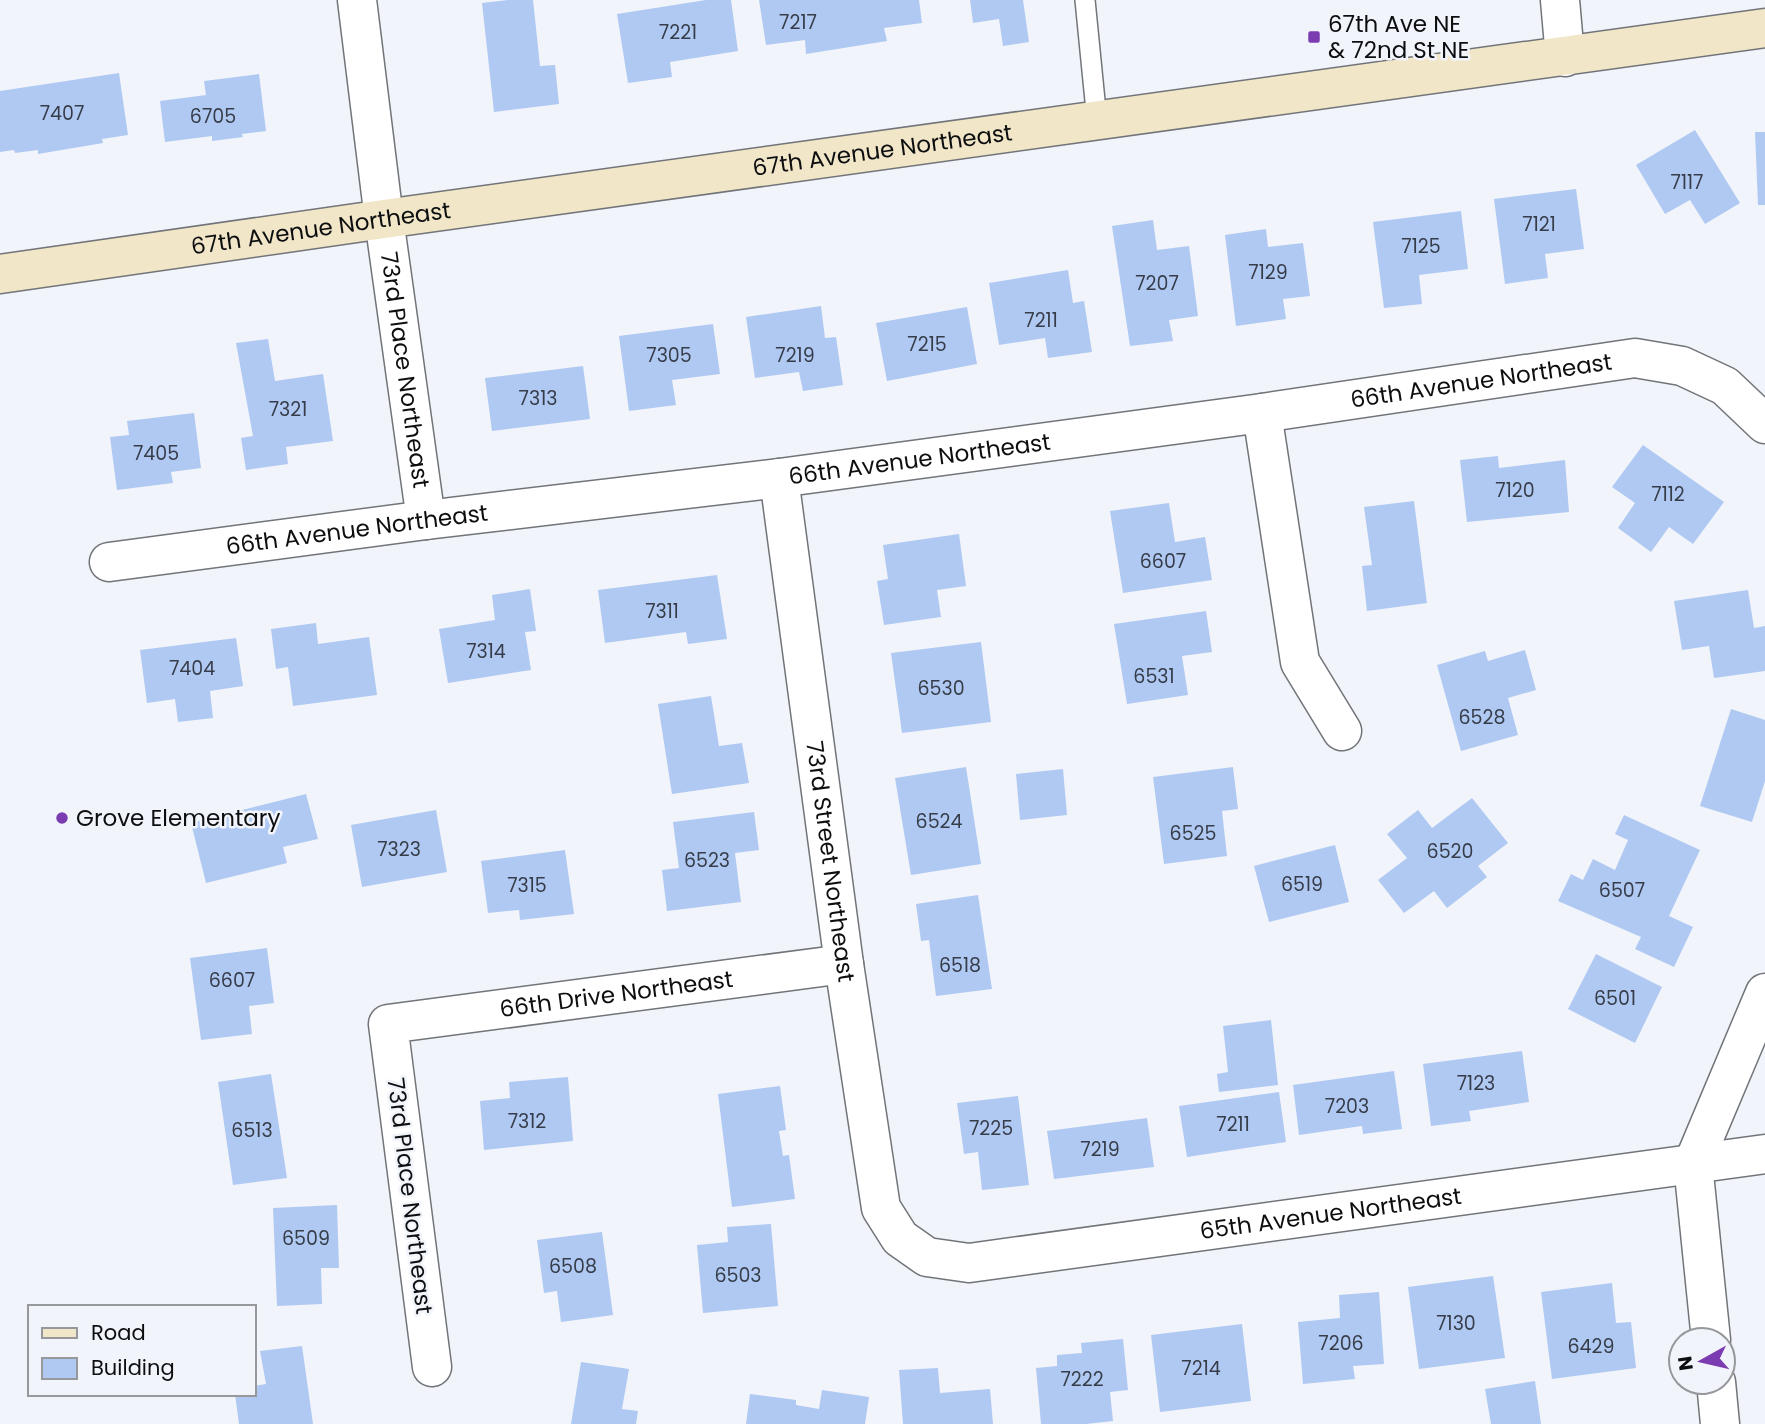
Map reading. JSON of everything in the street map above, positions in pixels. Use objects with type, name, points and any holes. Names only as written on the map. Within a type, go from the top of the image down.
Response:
[{"type":"main road","name":"67th Avenue Northeast","points":[[0,274],[1765,28]]},
{"type":"street","points":[[357,0],[384,219]]},
{"type":"street","points":[[1560,0],[1565,57]]},
{"type":"street","name":"73rd Place Northeast","points":[[384,219],[426,520]]},
{"type":"street","name":"66th Avenue Northeast","points":[[109,562],[426,520],[779,478],[1262,413],[1634,358],[1682,366],[1725,386],[1765,424]]},
{"type":"street","points":[[1262,413],[1300,662],[1342,731]]},
{"type":"street","name":"73rd Street Northeast","points":[[779,478],[844,964],[881,1208],[900,1238]]},
{"type":"street","name":"66th Drive Northeast","points":[[388,1024],[844,964]]},
{"type":"street","points":[[1710,1326],[1693,1164],[1765,993]]},
{"type":"street","name":"73rd Place Northeast","points":[[388,1024],[432,1367]]},
{"type":"street","name":"65th Avenue Northeast","points":[[900,1238],[928,1257],[969,1264],[1765,1154]]},
{"type":"street","points":[[1717,1396],[1720,1424]]},
{"type":"lane","points":[[1085,0],[1097,121]]},
{"type":"building","points":[[533,0],[540,66],[555,65],[559,104],[494,112],[482,3]]},
{"type":"building","points":[[706,0],[731,0],[738,51],[670,62],[672,77],[628,83],[617,14]]},
{"type":"building","points":[[759,0],[919,0],[922,23],[884,28],[887,41],[806,54],[805,40],[766,45]]},
{"type":"building","points":[[970,0],[1023,0],[1029,42],[1003,46],[999,19],[973,23]]},
{"type":"building","points":[[119,73],[128,135],[102,139],[103,143],[38,154],[38,150],[0,152],[0,91]]},
{"type":"building","points":[[259,74],[266,131],[212,141],[212,136],[165,142],[160,101],[206,95],[204,81]]},
{"type":"building","points":[[1695,130],[1740,203],[1705,224],[1690,200],[1665,214],[1636,165]]},
{"type":"building","points":[[1755,132],[1765,132],[1765,205],[1758,205]]},
{"type":"building","points":[[1576,189],[1584,249],[1545,254],[1548,278],[1505,284],[1494,199]]},
{"type":"building","points":[[1461,211],[1468,269],[1419,275],[1422,304],[1384,308],[1373,222]]},
{"type":"building","points":[[1153,220],[1157,250],[1189,246],[1198,316],[1169,320],[1173,341],[1130,346],[1112,226]]},
{"type":"building","points":[[1266,229],[1268,247],[1303,243],[1310,296],[1283,299],[1286,319],[1236,326],[1225,235]]},
{"type":"building","points":[[1068,270],[1073,303],[1084,301],[1092,352],[1048,358],[1045,338],[999,345],[989,283]]},
{"type":"building","points":[[821,306],[825,338],[836,337],[843,385],[803,391],[799,372],[755,378],[746,317]]},
{"type":"building","points":[[967,307],[977,364],[887,381],[876,323]]},
{"type":"building","points":[[713,324],[720,374],[672,380],[676,405],[629,411],[619,336]]},
{"type":"building","points":[[268,339],[275,381],[323,374],[333,441],[286,447],[288,464],[246,470],[241,438],[253,436],[236,343]]},
{"type":"building","points":[[583,366],[590,419],[492,431],[485,378]]},
{"type":"building","points":[[194,413],[201,468],[171,472],[173,483],[117,490],[110,437],[129,435],[127,421]]},
{"type":"building","points":[[1643,445],[1724,502],[1693,544],[1669,527],[1651,552],[1618,528],[1635,503],[1612,487]]},
{"type":"building","points":[[1498,456],[1499,468],[1565,460],[1569,512],[1467,522],[1460,460]]},
{"type":"building","points":[[1414,501],[1427,603],[1367,611],[1362,566],[1372,565],[1364,507]]},
{"type":"building","points":[[1169,503],[1175,542],[1205,537],[1212,580],[1123,593],[1110,511]]},
{"type":"building","points":[[959,534],[966,586],[937,590],[941,617],[884,625],[877,581],[888,579],[883,545]]},
{"type":"building","points":[[717,575],[727,639],[688,644],[686,632],[605,643],[598,590]]},
{"type":"building","points":[[530,589],[536,631],[525,632],[531,670],[448,683],[439,629],[495,620],[492,595]]},
{"type":"building","points":[[1748,590],[1754,628],[1765,626],[1765,671],[1714,678],[1709,646],[1682,650],[1674,601]]},
{"type":"building","points":[[1206,611],[1212,652],[1182,656],[1188,695],[1127,704],[1114,624]]},
{"type":"building","points":[[316,623],[318,644],[369,637],[377,695],[293,706],[288,667],[276,669],[271,629]]},
{"type":"building","points":[[236,638],[243,686],[210,691],[213,718],[178,722],[175,699],[147,703],[140,650]]},
{"type":"building","points":[[981,642],[991,722],[902,733],[891,653]]},
{"type":"building","points":[[1525,650],[1536,690],[1508,698],[1518,735],[1461,751],[1437,665],[1485,651],[1488,661]]},
{"type":"building","points":[[711,696],[719,746],[742,743],[749,783],[672,794],[658,704]]},
{"type":"building","points":[[1731,709],[1765,720],[1765,781],[1752,822],[1700,806]]},
{"type":"building","points":[[966,767],[981,864],[911,875],[895,778]]},
{"type":"building","points":[[1233,767],[1238,809],[1222,811],[1227,856],[1164,864],[1153,777]]},
{"type":"building","points":[[1063,769],[1067,815],[1020,820],[1016,774]]},
{"type":"building","points":[[306,794],[318,839],[283,847],[287,863],[206,883],[191,823]]},
{"type":"building","points":[[1472,798],[1508,843],[1478,866],[1487,877],[1447,908],[1434,891],[1404,913],[1378,880],[1407,858],[1387,834],[1418,810],[1432,828]]},
{"type":"building","points":[[436,810],[447,872],[362,887],[351,825]]},
{"type":"building","points":[[754,812],[759,850],[735,853],[741,902],[667,911],[662,870],[679,868],[673,822]]},
{"type":"building","points":[[1624,815],[1700,850],[1669,916],[1693,927],[1674,967],[1635,949],[1641,937],[1558,901],[1571,874],[1583,880],[1593,859],[1615,870],[1628,840],[1615,834]]},
{"type":"building","points":[[1335,845],[1349,902],[1269,922],[1254,866]]},
{"type":"building","points":[[565,850],[574,914],[520,920],[519,910],[488,913],[481,861]]},
{"type":"building","points":[[978,895],[992,989],[936,996],[929,940],[921,941],[916,904]]},
{"type":"building","points":[[267,948],[274,1003],[249,1006],[252,1034],[201,1040],[190,958]]},
{"type":"building","points":[[1596,954],[1662,987],[1635,1043],[1568,1009]]},
{"type":"building","points":[[1271,1020],[1278,1085],[1219,1092],[1217,1074],[1228,1072],[1223,1026]]},
{"type":"building","points":[[1522,1051],[1529,1102],[1469,1111],[1471,1121],[1431,1126],[1423,1064]]},
{"type":"building","points":[[1394,1071],[1402,1129],[1363,1134],[1362,1126],[1299,1135],[1293,1085]]},
{"type":"building","points":[[271,1074],[287,1178],[233,1185],[218,1082]]},
{"type":"building","points":[[568,1077],[573,1141],[484,1150],[480,1101],[510,1098],[509,1082]]},
{"type":"building","points":[[780,1086],[786,1130],[779,1131],[783,1156],[789,1155],[795,1199],[732,1207],[718,1094]]},
{"type":"building","points":[[1279,1092],[1286,1142],[1187,1157],[1179,1106]]},
{"type":"building","points":[[1018,1096],[1029,1185],[982,1190],[978,1152],[964,1154],[957,1103]]},
{"type":"building","points":[[1147,1118],[1154,1167],[1054,1179],[1047,1131]]},
{"type":"building","points":[[337,1205],[339,1268],[321,1268],[322,1304],[277,1306],[273,1208]]},
{"type":"building","points":[[771,1224],[778,1306],[703,1313],[697,1245],[728,1242],[727,1227]]},
{"type":"building","points":[[602,1232],[613,1315],[561,1322],[557,1291],[544,1293],[537,1240]]},
{"type":"building","points":[[1493,1276],[1505,1358],[1419,1369],[1408,1287]]},
{"type":"building","points":[[1612,1283],[1616,1323],[1631,1322],[1636,1368],[1552,1379],[1541,1292]]},
{"type":"building","points":[[1379,1292],[1384,1364],[1353,1366],[1355,1379],[1303,1384],[1298,1322],[1340,1318],[1339,1295]]},
{"type":"building","points":[[1242,1324],[1251,1401],[1160,1412],[1151,1335]]},
{"type":"building","points":[[1123,1339],[1128,1390],[1110,1392],[1113,1421],[1041,1424],[1036,1368],[1057,1366],[1057,1355],[1082,1353],[1081,1343]]},
{"type":"building","points":[[302,1346],[313,1424],[239,1424],[235,1396],[256,1396],[256,1386],[266,1384],[260,1351]]},
{"type":"building","points":[[581,1362],[629,1369],[622,1409],[638,1411],[636,1424],[571,1424]]},
{"type":"building","points":[[938,1368],[940,1393],[990,1389],[993,1424],[903,1424],[899,1370]]},
{"type":"building","points":[[1535,1381],[1541,1424],[1491,1424],[1485,1389]]},
{"type":"building","points":[[822,1390],[869,1397],[865,1424],[746,1424],[750,1394],[796,1400],[796,1405],[819,1409]]},
{"type":"place","name":"67th Ave NE & 72nd St NE","points":[[1314,37]]},
{"type":"place","name":"Grove Elementary","points":[[62,818]]}]
